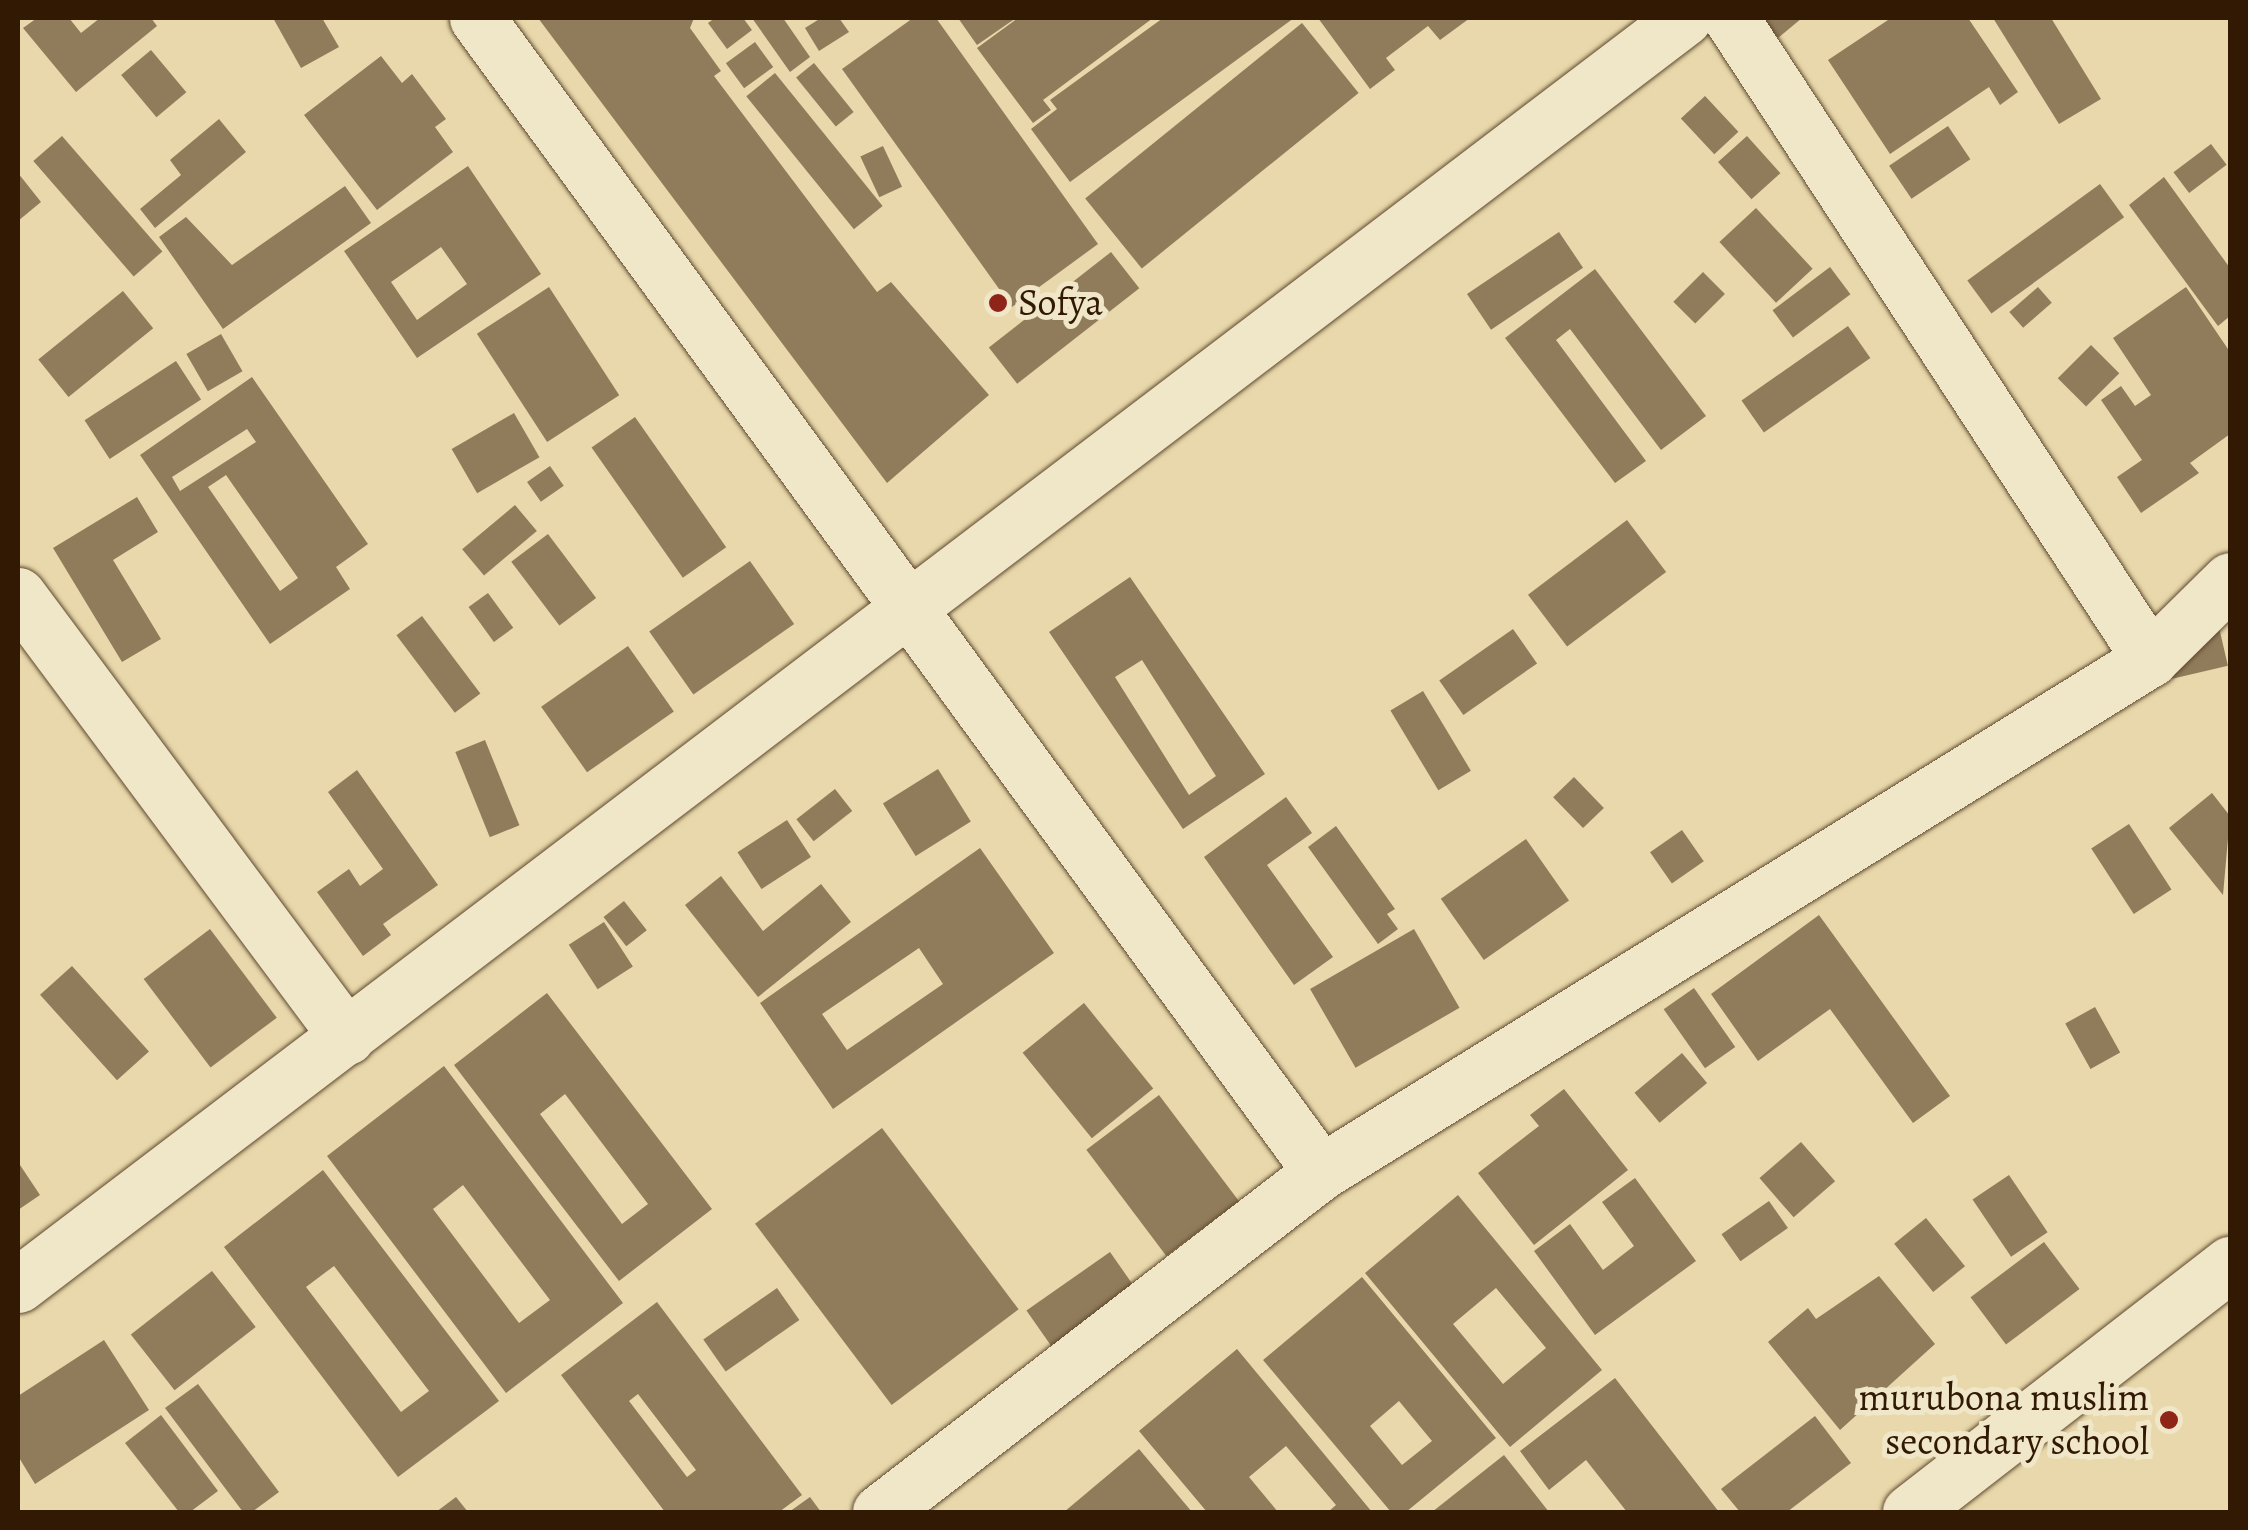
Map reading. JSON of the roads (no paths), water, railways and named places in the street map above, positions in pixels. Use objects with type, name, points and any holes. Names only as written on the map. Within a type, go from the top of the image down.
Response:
[{"type":"street","points":[[476,18],[1320,1172]]},
{"type":"street","points":[[18,1285],[911,612],[1684,18]]},
{"type":"street","points":[[1731,18],[2150,658]]},
{"type":"street","points":[[880,1512],[1320,1172],[2150,658],[2230,580]]},
{"type":"street","points":[[18,595],[347,1037]]},
{"type":"street","points":[[1910,1512],[2230,1264]]},
{"type":"place","name":"Sofya","points":[[998,303]]},
{"type":"place","name":"murubona muslim secondary school","points":[[2169,1420]]}]
